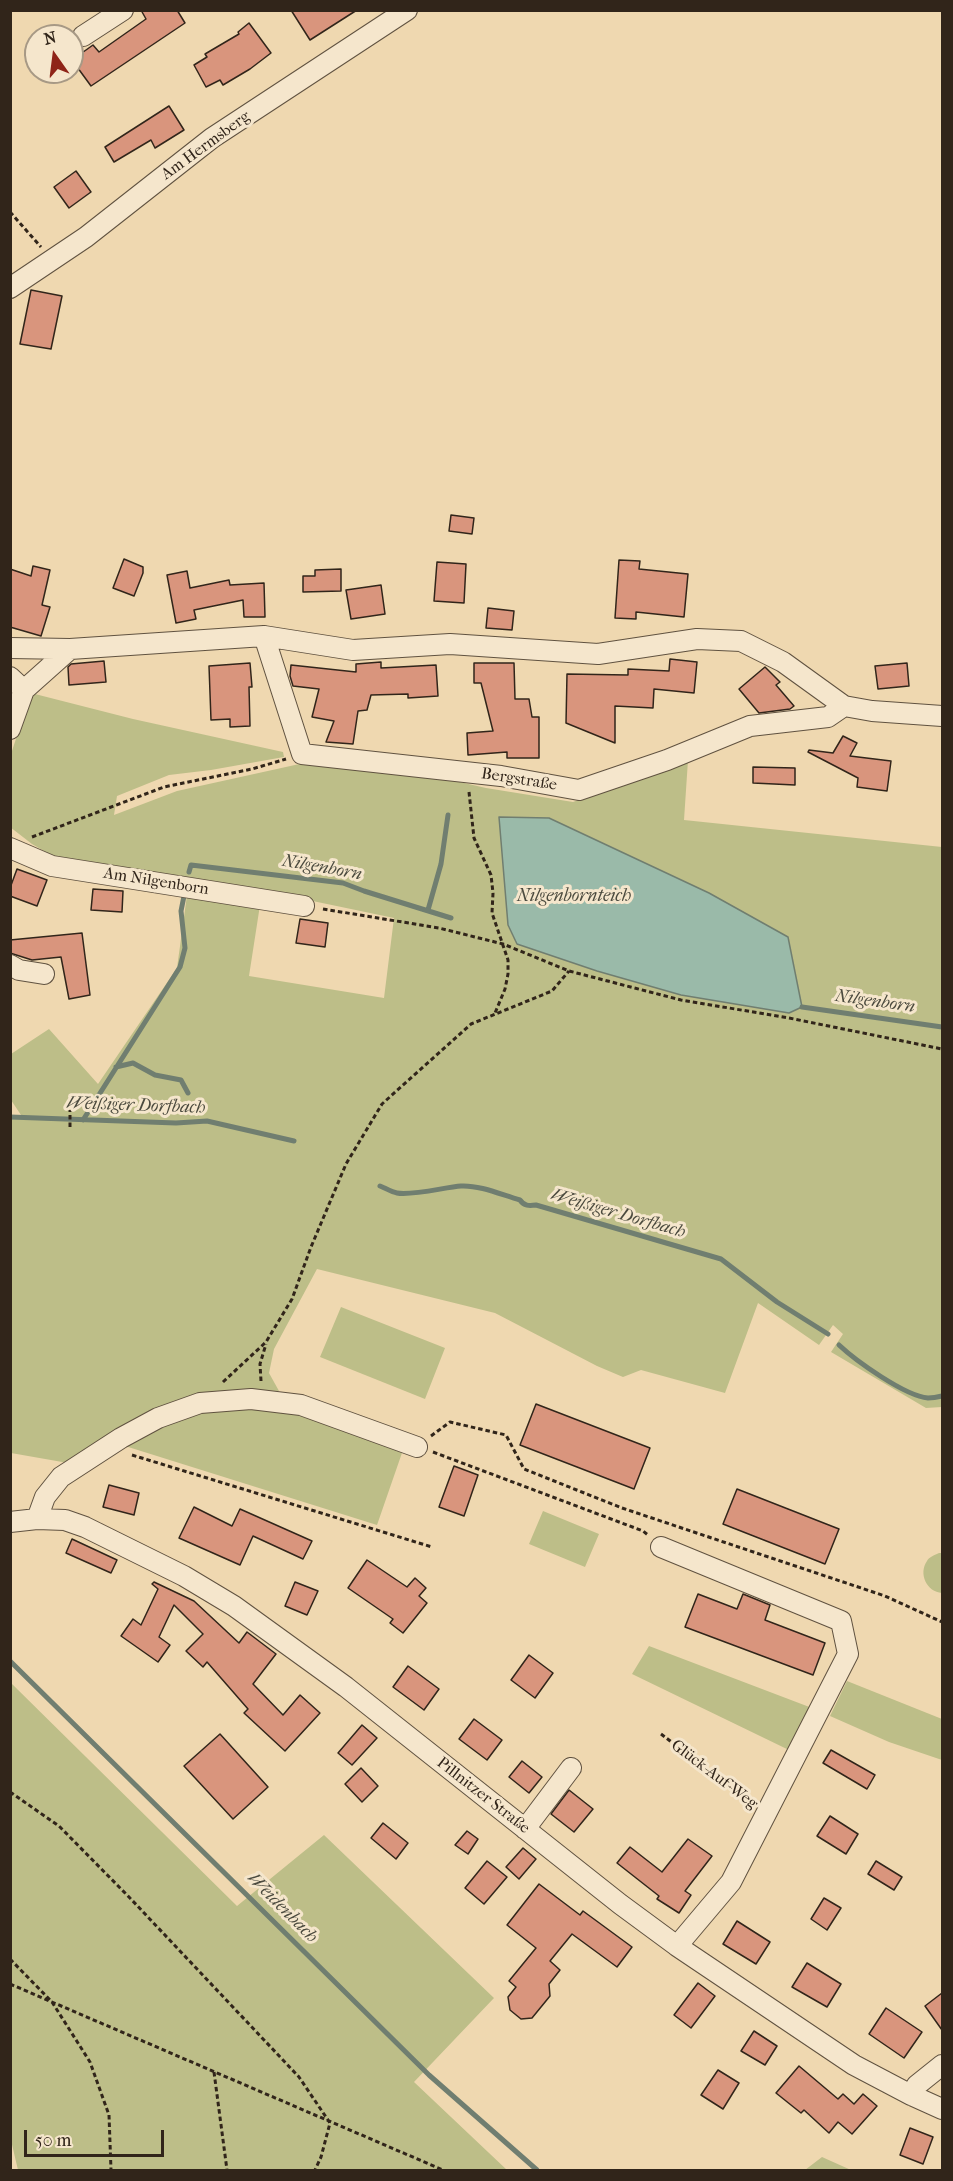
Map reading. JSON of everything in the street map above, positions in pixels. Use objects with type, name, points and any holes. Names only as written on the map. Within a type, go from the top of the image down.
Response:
[{"type":"street","points":[[84,35],[123,10]]},
{"type":"street","name":"Am Hermsberg","points":[[10,288],[86,237],[212,138],[385,16],[407,10]]},
{"type":"street","points":[[264,636],[302,754]]},
{"type":"street","points":[[10,648],[70,649],[264,636],[353,650],[450,644],[598,654],[697,639],[741,641],[783,662],[844,706],[872,711],[942,716]]},
{"type":"street","points":[[10,729],[17,683],[70,649]]},
{"type":"street","name":"Bergstraße","points":[[302,754],[468,772],[579,789],[667,760],[750,726],[828,717],[844,706]]},
{"type":"street","name":"Am Nilgenborn","points":[[10,848],[52,866],[304,906]]},
{"type":"street","points":[[10,965],[19,970],[44,974]]},
{"type":"street","points":[[37,1519],[45,1497],[61,1477],[158,1418],[200,1403],[250,1399],[301,1405],[417,1447]]},
{"type":"street","name":"Pillnitzer Straße","points":[[10,1522],[37,1519],[65,1520],[85,1527],[184,1576],[234,1606],[346,1687],[620,1904],[677,1946],[854,2065],[942,2109]]},
{"type":"street","name":"Glück-Auf-Weg","points":[[661,1547],[841,1621],[848,1654],[814,1725],[731,1882],[677,1946]]},
{"type":"street","points":[[525,1829],[572,1768]]},
{"type":"street","points":[[911,2095],[917,2085],[942,2065]]},
{"type":"path","points":[[10,212],[44,251]]},
{"type":"path","points":[[30,838],[164,787],[252,769],[302,754]]},
{"type":"path","points":[[468,772],[469,806],[474,837],[491,875],[492,913],[508,960],[505,989],[495,1013]]},
{"type":"path","points":[[304,906],[439,928],[503,944],[569,971],[681,1000],[789,1018],[942,1049]]},
{"type":"path","points":[[280,1402],[267,1392],[260,1379],[260,1364],[266,1342],[292,1299],[346,1164],[382,1104],[471,1024],[552,991],[569,971]]},
{"type":"path","points":[[70,1110],[70,1127]]},
{"type":"path","points":[[200,1403],[266,1342]]},
{"type":"path","points":[[417,1447],[450,1422],[506,1435],[524,1469],[622,1508],[885,1596],[942,1622]]},
{"type":"path","points":[[107,1447],[432,1547]]},
{"type":"path","points":[[417,1447],[643,1531],[661,1547]]},
{"type":"path","name":"Glück-Auf-Weg","points":[[661,1734],[767,1815]]},
{"type":"path","points":[[10,1792],[59,1826],[122,1889],[299,2077],[330,2123],[315,2170]]},
{"type":"path","points":[[10,1959],[52,2002],[90,2062],[109,2115],[111,2170]]},
{"type":"path","points":[[10,1984],[443,2170]]},
{"type":"path","points":[[214,2072],[227,2170]]},
{"type":"green space","points":[[31,693],[133,719],[283,752],[284,757],[169,775],[117,796],[114,815],[177,791],[304,763],[451,780],[573,802],[688,760],[684,820],[942,847],[942,1407],[926,1408],[831,1352],[843,1334],[833,1325],[819,1345],[758,1303],[725,1393],[641,1370],[623,1377],[495,1313],[317,1269],[274,1349],[269,1373],[279,1391],[245,1390],[68,1463],[11,1453],[10,1115],[21,1115],[11,1100],[11,1054],[49,1029],[98,1084],[177,968],[187,895],[260,905],[249,976],[384,998],[394,918],[303,899],[61,861],[32,844],[10,827],[11,754]],"holes":[[[507,897],[681,995],[597,971],[517,944],[508,926]]]},
{"type":"green space","points":[[341,1307],[445,1348],[425,1399],[320,1357]]},
{"type":"green space","points":[[251,1406],[297,1411],[403,1450],[377,1525],[125,1446],[167,1424],[203,1411]]},
{"type":"green space","points":[[543,1511],[599,1534],[585,1567],[529,1544]]},
{"type":"green space","points":[[942,1553],[942,1593],[928,1586],[923,1571],[928,1560]]},
{"type":"green space","points":[[649,1646],[812,1708],[791,1751],[632,1674]]},
{"type":"green space","points":[[847,1681],[942,1719],[942,1760],[889,1742],[830,1716]]},
{"type":"green space","points":[[10,1682],[237,1906],[324,1835],[494,1998],[414,2082],[507,2170],[18,2170],[10,2136]]},
{"type":"green space","points":[[822,2157],[851,2170],[805,2170]]},
{"type":"water","name":"Nilgenbornteich","points":[[499,817],[549,818],[709,893],[788,937],[802,1007],[789,1013],[681,995],[597,971],[517,944],[508,925]]},
{"type":"building","points":[[141,10],[177,10],[185,23],[91,86],[84,76],[84,51],[93,45],[99,52],[146,19]]},
{"type":"building","points":[[291,10],[357,10],[310,40]]},
{"type":"building","points":[[249,23],[271,53],[223,85],[220,80],[206,87],[194,65],[207,57],[205,54],[239,34],[238,32]]},
{"type":"building","points":[[169,106],[184,130],[155,148],[151,140],[114,162],[105,147]]},
{"type":"building","points":[[76,171],[91,192],[69,208],[54,187]]},
{"type":"building","points":[[31,290],[62,296],[51,349],[20,344]]},
{"type":"building","points":[[451,515],[474,518],[472,534],[449,531]]},
{"type":"building","points":[[124,559],[143,567],[134,596],[113,588]]},
{"type":"building","points":[[619,560],[640,561],[639,569],[688,574],[684,617],[636,612],[636,619],[615,618]]},
{"type":"building","points":[[437,562],[466,564],[464,603],[434,601]]},
{"type":"building","points":[[33,566],[50,570],[42,605],[50,607],[41,636],[10,627],[10,569],[31,576]]},
{"type":"building","points":[[341,569],[341,591],[303,592],[303,576],[315,576],[315,570]]},
{"type":"building","points":[[187,571],[190,588],[229,580],[230,585],[264,583],[265,617],[244,617],[243,600],[194,610],[196,619],[176,623],[167,575]]},
{"type":"building","points":[[381,585],[385,614],[351,619],[346,590]]},
{"type":"building","points":[[488,608],[514,611],[512,630],[486,628]]},
{"type":"building","points":[[670,659],[697,662],[694,693],[654,689],[653,708],[615,706],[615,743],[566,723],[567,674],[628,675],[628,669],[669,671]]},
{"type":"building","points":[[104,661],[106,682],[69,685],[68,667],[71,664]]},
{"type":"building","points":[[381,662],[381,668],[436,665],[438,696],[408,698],[408,694],[371,695],[367,710],[358,711],[353,744],[326,742],[334,721],[312,717],[319,689],[293,686],[290,676],[291,665],[356,672],[356,664]]},
{"type":"building","points":[[250,663],[252,687],[249,687],[250,726],[230,727],[230,719],[211,720],[209,666]]},
{"type":"building","points":[[474,663],[514,663],[515,699],[529,699],[532,717],[539,717],[539,758],[507,758],[507,752],[468,755],[467,733],[493,731],[481,683],[474,683]]},
{"type":"building","points":[[907,663],[909,686],[878,689],[875,666]]},
{"type":"building","points":[[765,667],[780,682],[776,685],[794,706],[790,709],[759,713],[739,689]]},
{"type":"building","points":[[843,736],[857,743],[850,756],[891,761],[887,791],[857,787],[858,778],[808,752],[809,750],[833,753]]},
{"type":"building","points":[[753,767],[795,768],[795,785],[753,783]]},
{"type":"building","points":[[17,869],[47,880],[37,906],[10,896],[10,888]]},
{"type":"building","points":[[93,889],[123,891],[122,912],[91,910]]},
{"type":"building","points":[[300,919],[328,923],[325,947],[296,943]]},
{"type":"building","points":[[82,933],[90,995],[69,999],[61,957],[32,960],[10,953],[10,940]]},
{"type":"building","points":[[536,1404],[650,1448],[634,1489],[520,1445]]},
{"type":"building","points":[[454,1466],[478,1475],[464,1516],[439,1507]]},
{"type":"building","points":[[109,1485],[139,1493],[134,1515],[103,1507]]},
{"type":"building","points":[[737,1489],[839,1529],[825,1564],[723,1524]]},
{"type":"building","points":[[194,1507],[232,1526],[240,1509],[312,1541],[303,1559],[253,1536],[240,1565],[179,1538]]},
{"type":"building","points":[[72,1539],[117,1560],[111,1573],[66,1553]]},
{"type":"building","points":[[367,1560],[407,1587],[415,1578],[426,1588],[419,1596],[427,1603],[403,1633],[390,1623],[393,1619],[348,1588]]},
{"type":"building","points":[[154,1582],[194,1601],[239,1643],[247,1632],[276,1654],[253,1684],[283,1715],[300,1695],[320,1713],[285,1751],[244,1713],[248,1709],[207,1662],[203,1667],[186,1651],[203,1634],[174,1605],[159,1637],[170,1645],[158,1662],[121,1636],[133,1619],[141,1625],[158,1589],[152,1584]]},
{"type":"building","points":[[295,1582],[318,1591],[307,1615],[285,1606]]},
{"type":"building","points":[[698,1594],[737,1609],[743,1594],[770,1605],[765,1620],[825,1643],[813,1675],[685,1627]]},
{"type":"building","points":[[529,1655],[553,1673],[535,1698],[511,1680]]},
{"type":"building","points":[[408,1666],[439,1689],[424,1710],[393,1687]]},
{"type":"building","points":[[474,1719],[502,1740],[487,1760],[459,1739]]},
{"type":"building","points":[[362,1725],[377,1738],[352,1765],[338,1753]]},
{"type":"building","points":[[220,1734],[268,1787],[233,1819],[184,1766]]},
{"type":"building","points":[[831,1750],[875,1775],[867,1789],[823,1763]]},
{"type":"building","points":[[522,1761],[542,1777],[529,1793],[509,1777]]},
{"type":"building","points":[[361,1768],[378,1786],[362,1802],[345,1784]]},
{"type":"building","points":[[569,1790],[593,1809],[574,1832],[551,1814]]},
{"type":"building","points":[[830,1816],[858,1834],[846,1854],[817,1836]]},
{"type":"building","points":[[383,1823],[408,1843],[396,1859],[371,1838]]},
{"type":"building","points":[[467,1831],[478,1839],[468,1854],[455,1845]]},
{"type":"building","points":[[688,1839],[712,1856],[685,1891],[691,1895],[679,1913],[657,1899],[659,1896],[617,1863],[630,1847],[662,1872]]},
{"type":"building","points":[[523,1848],[536,1859],[519,1879],[506,1867]]},
{"type":"building","points":[[487,1861],[507,1877],[484,1904],[465,1888]]},
{"type":"building","points":[[876,1861],[902,1877],[894,1890],[868,1874]]},
{"type":"building","points":[[539,1884],[580,1915],[583,1911],[632,1947],[617,1967],[572,1934],[550,1961],[560,1970],[549,1984],[550,1996],[532,2018],[521,2019],[510,2010],[508,1997],[516,1987],[509,1981],[536,1948],[507,1925]]},
{"type":"building","points":[[824,1898],[841,1908],[827,1930],[811,1919]]},
{"type":"building","points":[[737,1921],[770,1942],[756,1964],[723,1944]]},
{"type":"building","points":[[807,1963],[841,1984],[827,2007],[792,1987]]},
{"type":"building","points":[[698,1983],[715,1996],[691,2028],[674,2015]]},
{"type":"building","points":[[942,1993],[942,2030],[925,2006]]},
{"type":"building","points":[[886,2008],[922,2032],[904,2058],[869,2034]]},
{"type":"building","points":[[754,2031],[777,2046],[765,2065],[741,2051]]},
{"type":"building","points":[[799,2066],[838,2099],[843,2094],[854,2104],[863,2094],[877,2106],[852,2134],[838,2122],[829,2133],[804,2110],[801,2113],[776,2093]]},
{"type":"building","points":[[718,2070],[739,2083],[723,2109],[701,2095]]},
{"type":"building","points":[[910,2128],[933,2137],[923,2164],[900,2155]]},
{"type":"waterway","points":[[428,910],[441,864],[448,815]]},
{"type":"waterway","name":"Nilgenborn","points":[[189,872],[191,865],[343,883],[451,918]]},
{"type":"waterway","name":"Nilgenborn","points":[[83,1120],[180,967],[185,948],[181,911],[184,896]]},
{"type":"waterway","name":"Nilgenborn","points":[[802,1007],[942,1027]]},
{"type":"waterway","points":[[116,1067],[133,1063],[155,1075],[181,1080],[188,1093]]},
{"type":"waterway","name":"Weißiger Dorfbach","points":[[10,1117],[176,1123],[207,1121],[294,1141]]},
{"type":"waterway","name":"Weißiger Dorfbach","points":[[380,1186],[403,1194],[461,1186],[483,1189],[520,1200],[527,1205],[536,1205],[721,1259],[777,1302],[828,1334]]},
{"type":"waterway","points":[[839,1345],[894,1385],[918,1396],[928,1398],[942,1396]]},
{"type":"waterway","name":"Weidenbach","points":[[10,1661],[429,2075],[537,2170]]}]
